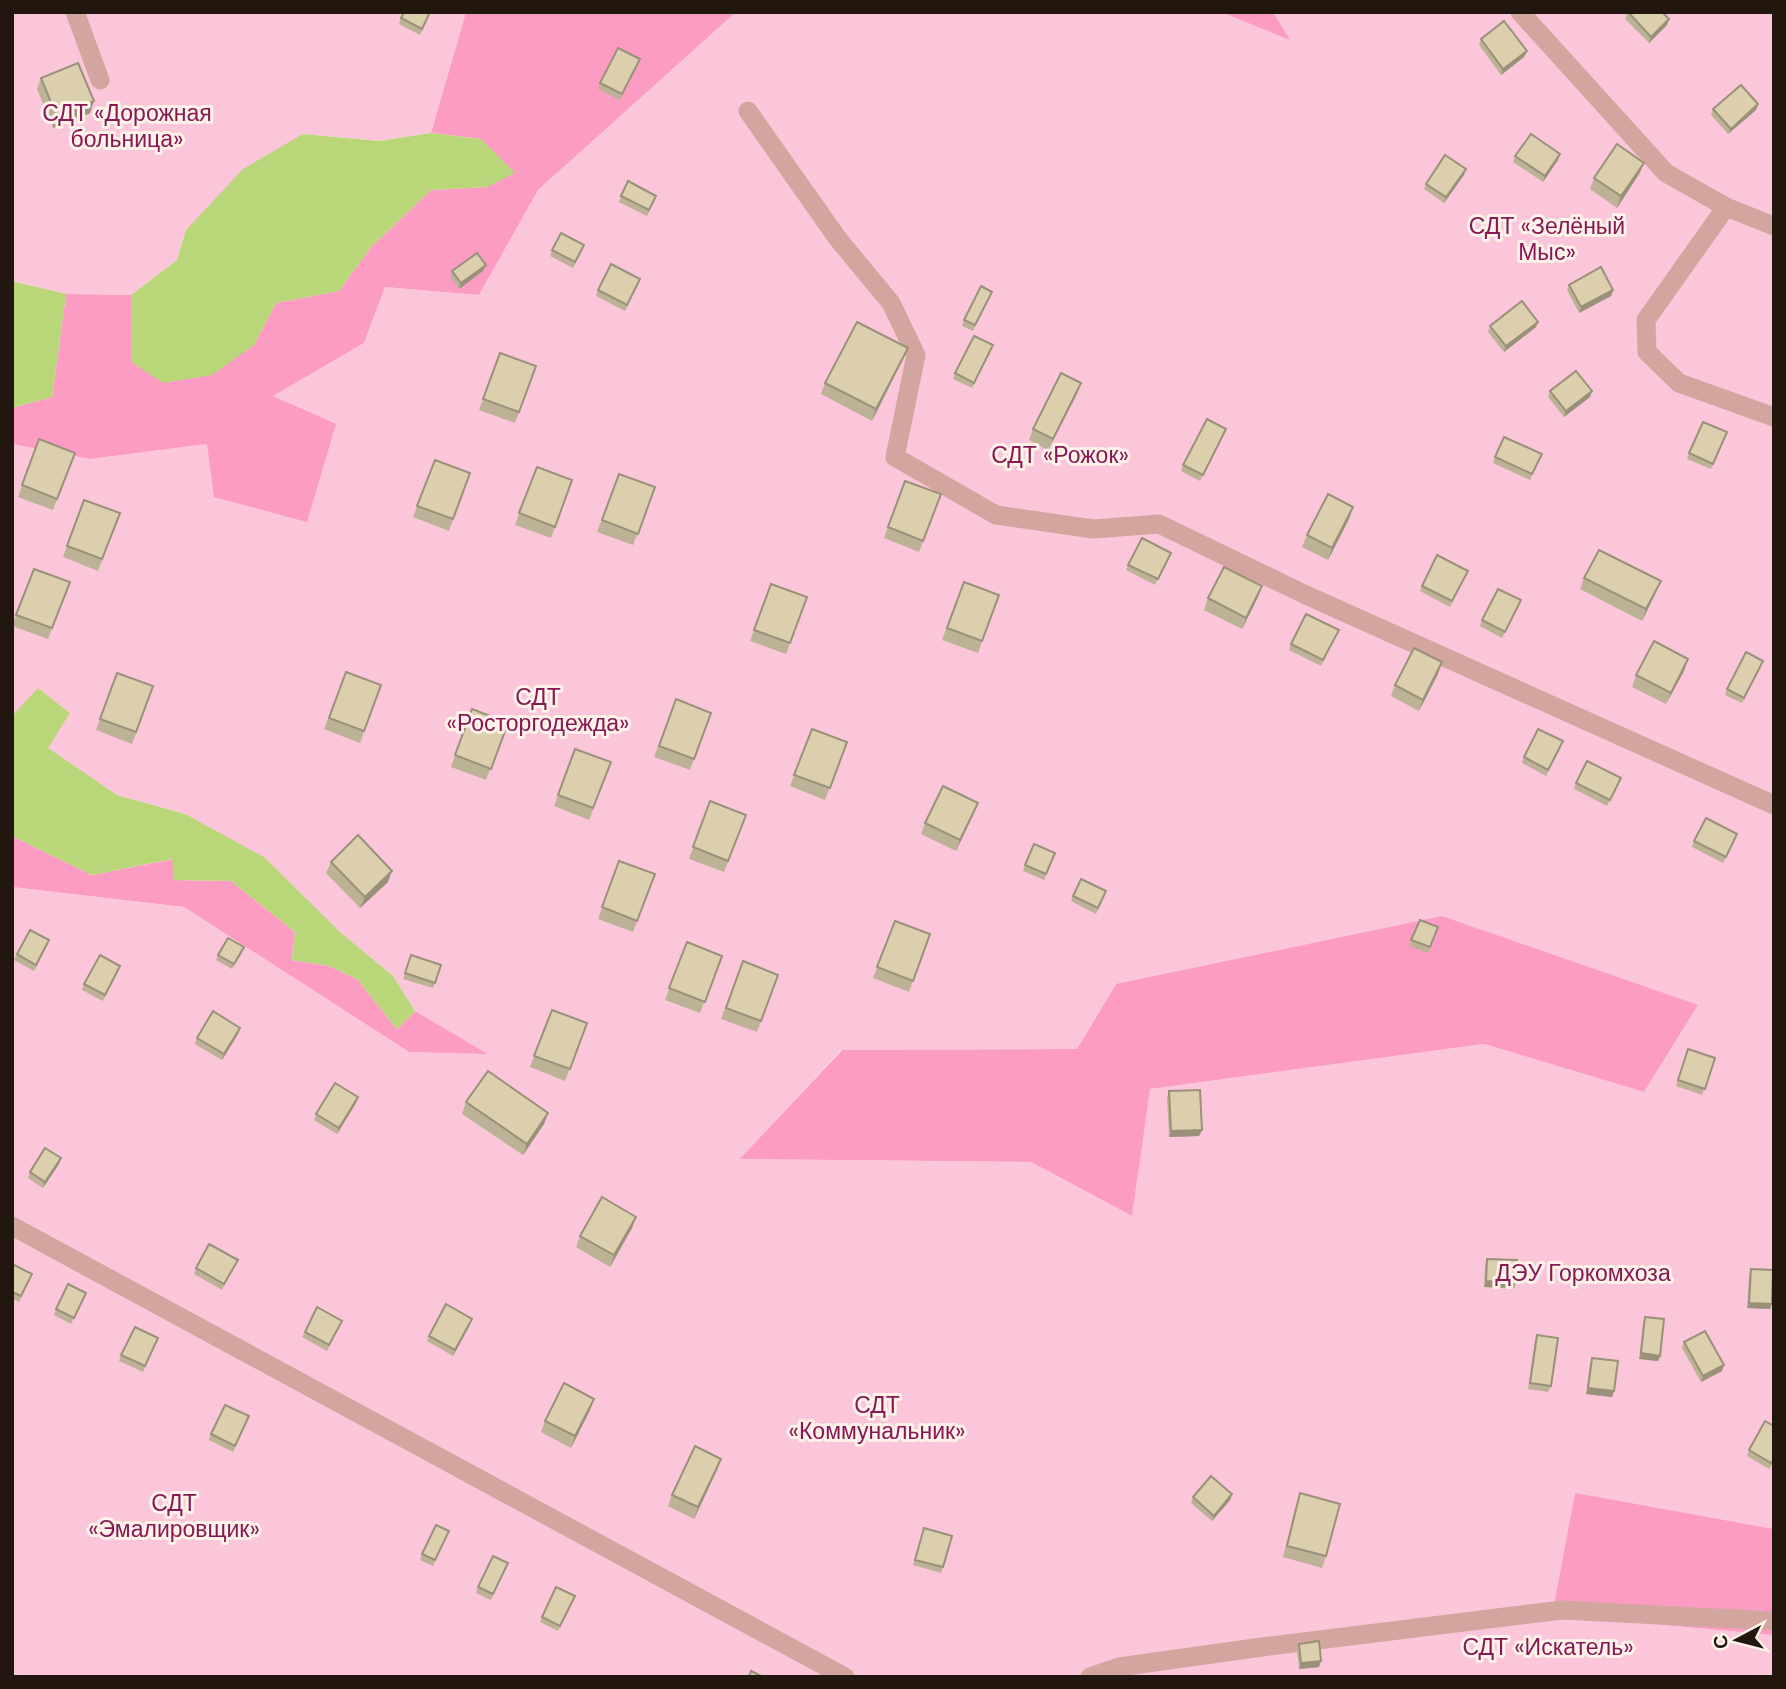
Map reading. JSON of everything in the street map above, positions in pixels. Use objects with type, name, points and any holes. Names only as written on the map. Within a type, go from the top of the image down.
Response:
[{"type":"lane","points":[[75,12],[100,80]]},
{"type":"lane","points":[[1520,12],[1666,173],[1726,207],[1774,226]]},
{"type":"lane","points":[[748,111],[838,239],[891,303],[916,355],[895,457],[996,515],[1093,528],[1158,524],[1306,595],[1774,805]]},
{"type":"lane","points":[[1726,207],[1646,320],[1647,352],[1679,383],[1774,417]]},
{"type":"lane","points":[[12,1226],[845,1677]]},
{"type":"lane","points":[[1090,1677],[1119,1667],[1562,1611],[1774,1621]]},
{"type":"green space","name":"СДТ «Дорожная больница»","points":[[12,12],[466,12],[431,133],[379,141],[303,134],[186,230],[177,260],[131,295],[66,294],[12,281]]},
{"type":"green space","points":[[736,12],[1221,12],[1288,39],[1273,12],[1774,12],[1774,1529],[1575,1494],[1552,1615],[1774,1635],[1774,1677],[12,1677],[12,887],[184,907],[409,1052],[486,1053],[415,1011],[393,976],[340,932],[185,814],[117,795],[47,748],[70,713],[39,689],[12,716],[12,444],[90,459],[207,444],[272,396],[364,343],[385,287],[479,295],[538,190]],"holes":[[[1116,984],[1698,1005],[1644,1092],[1484,1044],[1149,1089],[1132,1216],[1031,1162],[741,1159],[841,1050],[1077,1049]]]},
{"type":"shaded area","points":[[466,12],[736,12],[538,190],[479,295],[385,287],[364,343],[273,396],[336,424],[307,522],[214,497],[207,444],[90,459],[12,444],[12,408],[52,397],[66,294],[131,295],[131,362],[254,345],[276,303],[339,291],[371,247],[431,190],[487,187],[481,139],[431,133]]},
{"type":"shaded area","points":[[1221,12],[1273,12],[1290,40]]},
{"type":"shaded area","points":[[431,133],[481,139],[515,173],[487,187],[431,190],[371,247],[339,291],[276,303],[254,345],[212,375],[163,383],[131,362],[131,295],[177,260],[186,230],[243,169],[303,134],[379,141]]},
{"type":"shaded area","points":[[12,281],[66,294],[52,397],[12,408]]},
{"type":"shaded area","points":[[38,688],[70,713],[48,748],[117,795],[185,814],[264,857],[340,932],[393,976],[415,1011],[397,1029],[357,979],[329,966],[292,960],[295,932],[231,881],[174,880],[172,859],[92,875],[12,836],[12,716]]},
{"type":"shaded area","points":[[12,836],[92,875],[173,859],[174,880],[231,881],[295,932],[292,960],[329,966],[357,979],[397,1029],[415,1011],[488,1054],[409,1052],[184,907],[12,887]]},
{"type":"shaded area","points":[[1442,916],[1698,1005],[1644,1092],[1484,1044],[1150,1089],[1132,1216],[1031,1162],[740,1159],[842,1050],[1077,1049],[1116,984]]},
{"type":"shaded area","points":[[1575,1493],[1774,1529],[1774,1635],[1552,1615]]},
{"type":"building","points":[[404,12],[430,12],[422,29],[401,18]]},
{"type":"building","points":[[1628,12],[1662,12],[1669,19],[1651,37]]},
{"type":"building","points":[[1504,21],[1527,51],[1503,69],[1481,39]]},
{"type":"building","points":[[618,48],[640,59],[622,94],[600,83]]},
{"type":"building","points":[[78,63],[94,101],[57,117],[41,78]]},
{"type":"building","points":[[1741,85],[1758,104],[1731,129],[1713,109]]},
{"type":"building","points":[[1531,134],[1560,154],[1545,176],[1515,156]]},
{"type":"building","points":[[1617,144],[1644,163],[1621,196],[1594,178]]},
{"type":"building","points":[[1445,155],[1466,169],[1446,197],[1426,184]]},
{"type":"building","points":[[628,181],[656,196],[649,210],[621,196]]},
{"type":"building","points":[[561,233],[584,245],[575,262],[552,250]]},
{"type":"building","points":[[477,253],[486,265],[461,283],[452,271]]},
{"type":"building","points":[[611,264],[640,279],[627,305],[598,290]]},
{"type":"building","points":[[1601,267],[1613,290],[1581,307],[1569,285]]},
{"type":"building","points":[[981,286],[992,292],[975,325],[964,320]]},
{"type":"building","points":[[1522,301],[1538,322],[1506,346],[1490,326]]},
{"type":"building","points":[[857,322],[908,348],[876,409],[825,383]]},
{"type":"building","points":[[974,336],[993,345],[974,383],[955,373]]},
{"type":"building","points":[[500,353],[536,366],[519,412],[483,399]]},
{"type":"building","points":[[1576,371],[1592,391],[1566,411],[1550,391]]},
{"type":"building","points":[[1061,373],[1081,383],[1053,439],[1033,429]]},
{"type":"building","points":[[1207,419],[1226,429],[1203,475],[1183,465]]},
{"type":"building","points":[[1703,422],[1727,432],[1713,464],[1689,453]]},
{"type":"building","points":[[1504,437],[1542,454],[1532,474],[1495,457]]},
{"type":"building","points":[[39,439],[75,453],[57,499],[22,485]]},
{"type":"building","points":[[435,460],[470,473],[453,519],[417,506]]},
{"type":"building","points":[[537,467],[572,480],[555,527],[519,513]]},
{"type":"building","points":[[619,474],[655,487],[638,534],[602,520]]},
{"type":"building","points":[[905,481],[941,494],[923,541],[888,527]]},
{"type":"building","points":[[1328,494],[1353,507],[1332,548],[1307,535]]},
{"type":"building","points":[[84,500],[120,513],[102,559],[67,546]]},
{"type":"building","points":[[1142,538],[1171,553],[1158,579],[1128,565]]},
{"type":"building","points":[[1599,550],[1661,581],[1646,609],[1584,578]]},
{"type":"building","points":[[1437,555],[1468,571],[1452,601],[1422,586]]},
{"type":"building","points":[[1224,567],[1262,586],[1246,618],[1208,598]]},
{"type":"building","points":[[34,569],[70,582],[52,628],[16,615]]},
{"type":"building","points":[[964,582],[999,595],[982,641],[947,628]]},
{"type":"building","points":[[771,584],[807,597],[790,643],[754,630]]},
{"type":"building","points":[[1498,589],[1521,600],[1505,632],[1482,620]]},
{"type":"building","points":[[1306,614],[1339,630],[1323,660],[1291,644]]},
{"type":"building","points":[[1654,641],[1688,659],[1671,693],[1636,675]]},
{"type":"building","points":[[1414,648],[1442,662],[1423,700],[1395,685]]},
{"type":"building","points":[[1746,652],[1763,661],[1744,698],[1727,689]]},
{"type":"building","points":[[346,672],[381,685],[364,731],[329,718]]},
{"type":"building","points":[[117,673],[153,686],[136,732],[100,719]]},
{"type":"building","points":[[676,699],[711,713],[694,759],[659,746]]},
{"type":"building","points":[[472,709],[508,723],[491,769],[455,755]]},
{"type":"building","points":[[812,729],[847,742],[830,788],[794,775]]},
{"type":"building","points":[[1538,729],[1563,741],[1548,770],[1524,757]]},
{"type":"building","points":[[575,749],[611,762],[593,808],[558,795]]},
{"type":"building","points":[[1587,761],[1621,778],[1610,800],[1576,783]]},
{"type":"building","points":[[943,786],[978,803],[960,840],[925,823]]},
{"type":"building","points":[[710,801],[746,815],[728,861],[693,847]]},
{"type":"building","points":[[1706,818],[1737,834],[1726,857],[1694,841]]},
{"type":"building","points":[[358,835],[392,871],[365,897],[331,862]]},
{"type":"building","points":[[1034,844],[1055,853],[1046,874],[1025,865]]},
{"type":"building","points":[[619,861],[655,874],[637,921],[602,907]]},
{"type":"building","points":[[1081,879],[1106,891],[1098,908],[1073,896]]},
{"type":"building","points":[[1420,920],[1438,927],[1430,947],[1411,940]]},
{"type":"building","points":[[895,921],[930,934],[913,981],[877,967]]},
{"type":"building","points":[[30,930],[49,940],[36,965],[17,954]]},
{"type":"building","points":[[228,938],[244,947],[234,964],[218,955]]},
{"type":"building","points":[[687,942],[722,956],[705,1002],[669,988]]},
{"type":"building","points":[[100,955],[120,966],[105,995],[84,984]]},
{"type":"building","points":[[411,955],[441,965],[435,983],[405,973]]},
{"type":"building","points":[[743,961],[778,975],[761,1021],[726,1008]]},
{"type":"building","points":[[552,1010],[587,1023],[570,1069],[534,1056]]},
{"type":"building","points":[[213,1011],[240,1028],[224,1054],[197,1038]]},
{"type":"building","points":[[1688,1049],[1715,1058],[1705,1089],[1678,1080]]},
{"type":"building","points":[[488,1071],[548,1113],[527,1144],[466,1102]]},
{"type":"building","points":[[335,1083],[358,1097],[339,1128],[316,1114]]},
{"type":"building","points":[[1200,1090],[1202,1130],[1171,1131],[1169,1091]]},
{"type":"building","points":[[45,1148],[61,1158],[45,1182],[30,1172]]},
{"type":"building","points":[[602,1197],[636,1217],[614,1255],[580,1236]]},
{"type":"building","points":[[209,1244],[238,1260],[224,1284],[196,1268]]},
{"type":"building","points":[[1487,1259],[1517,1260],[1516,1282],[1486,1281]]},
{"type":"building","points":[[12,1264],[32,1274],[21,1296],[12,1292]]},
{"type":"building","points":[[1751,1269],[1773,1270],[1772,1304],[1749,1303]]},
{"type":"building","points":[[68,1284],[86,1293],[74,1318],[56,1309]]},
{"type":"building","points":[[446,1304],[472,1319],[455,1350],[429,1336]]},
{"type":"building","points":[[317,1307],[342,1321],[329,1345],[305,1332]]},
{"type":"building","points":[[1645,1317],[1664,1319],[1660,1356],[1641,1353]]},
{"type":"building","points":[[135,1327],[158,1338],[145,1366],[121,1355]]},
{"type":"building","points":[[1705,1331],[1724,1365],[1703,1376],[1684,1342]]},
{"type":"building","points":[[1537,1335],[1558,1338],[1551,1386],[1530,1383]]},
{"type":"building","points":[[1592,1358],[1618,1361],[1614,1391],[1588,1388]]},
{"type":"building","points":[[564,1383],[594,1399],[575,1436],[545,1421]]},
{"type":"building","points":[[225,1405],[249,1416],[235,1446],[211,1434]]},
{"type":"building","points":[[1765,1421],[1774,1426],[1774,1459],[1771,1463],[1749,1450]]},
{"type":"building","points":[[695,1446],[721,1459],[698,1507],[672,1495]]},
{"type":"building","points":[[1211,1476],[1232,1494],[1214,1516],[1193,1497]]},
{"type":"building","points":[[1300,1493],[1340,1504],[1326,1556],[1287,1546]]},
{"type":"building","points":[[436,1525],[449,1531],[435,1560],[422,1554]]},
{"type":"building","points":[[924,1528],[952,1536],[943,1567],[915,1560]]},
{"type":"building","points":[[493,1556],[508,1563],[493,1594],[478,1587]]},
{"type":"building","points":[[556,1587],[575,1596],[560,1626],[542,1617]]},
{"type":"building","points":[[1319,1641],[1321,1661],[1301,1663],[1299,1644]]},
{"type":"building","points":[[751,1671],[763,1677],[749,1677]]},
{"type":"park label","name":"СДТ «Зелёный Мыс»","points":[[1547,239]]},
{"type":"park label","name":"СДТ «Рожок»","points":[[1060,455]]},
{"type":"park label","name":"СДТ «Росторгодежда»","points":[[538,710]]},
{"type":"park label","name":"ДЭУ Горкомхоза","points":[[1583,1273]]},
{"type":"park label","name":"СДТ «Коммунальник»","points":[[877,1418]]},
{"type":"park label","name":"СДТ «Эмалировщик»","points":[[174,1516]]},
{"type":"park label","name":"СДТ «Искатель»","points":[[1548,1647]]}]
